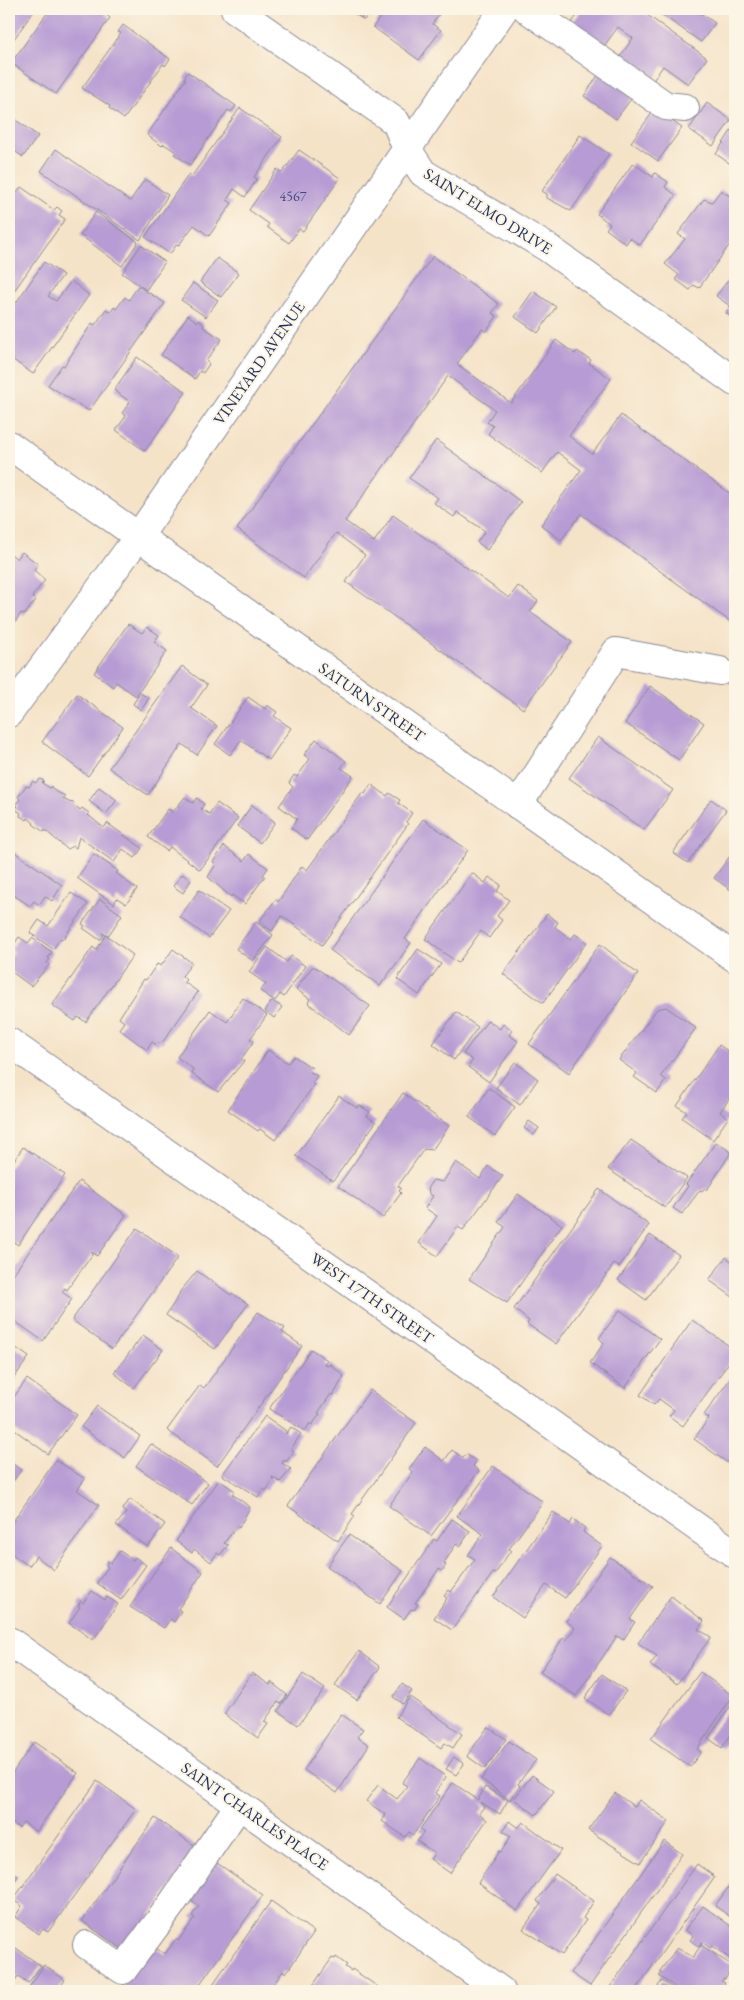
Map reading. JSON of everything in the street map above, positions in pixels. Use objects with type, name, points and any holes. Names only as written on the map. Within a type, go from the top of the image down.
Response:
[{"type":"street","name":"SAINT ELMO DRIVE","points":[[234,9],[396,122],[407,149],[423,173],[548,248],[735,382]]},
{"type":"street","name":"VINEYARD AVENUE","points":[[9,713],[138,537],[504,9]]},
{"type":"street","points":[[527,9],[666,106],[685,108]]},
{"type":"street","name":"SATURN STREET","points":[[9,445],[735,958]]},
{"type":"street","points":[[518,805],[616,652],[720,671]]},
{"type":"street","name":"WEST 17TH STREET","points":[[9,1042],[735,1554]]},
{"type":"street","name":"SAINT CHARLES PLACE","points":[[9,1641],[501,1991]]},
{"type":"street","points":[[87,1945],[123,1970],[171,1905],[239,1805]]},
{"type":"building","points":[[9,9],[35,9],[9,46]]},
{"type":"building","points":[[50,9],[100,9],[110,18],[56,94],[11,63]]},
{"type":"building","points":[[347,9],[372,9],[364,20]]},
{"type":"building","points":[[386,9],[443,9],[432,24],[441,30],[419,60],[373,27]]},
{"type":"building","points":[[582,9],[639,9],[707,58],[688,84],[663,66],[648,88],[615,64],[633,38],[618,27],[599,53],[567,29]]},
{"type":"building","points":[[654,9],[694,9],[715,23],[701,42]]},
{"type":"building","points":[[123,25],[170,59],[165,66],[163,64],[124,119],[109,108],[110,106],[82,88],[121,33],[118,32]]},
{"type":"building","points":[[601,71],[634,95],[616,119],[584,96]]},
{"type":"building","points":[[188,72],[236,106],[231,112],[228,110],[190,165],[174,154],[176,152],[164,144],[162,146],[147,135],[186,79],[184,78]]},
{"type":"building","points":[[707,103],[731,120],[713,146],[689,129]]},
{"type":"building","points":[[240,108],[282,137],[254,177],[257,179],[245,197],[234,189],[227,200],[232,203],[209,236],[194,225],[170,254],[145,237],[189,174],[192,176]]},
{"type":"building","points":[[655,109],[682,128],[658,161],[631,142]]},
{"type":"building","points":[[9,115],[38,136],[23,157],[9,147]]},
{"type":"building","points":[[735,125],[735,167],[716,154]]},
{"type":"building","points":[[580,135],[609,154],[571,211],[547,198],[547,194],[542,191]]},
{"type":"building","points":[[56,149],[130,201],[145,179],[168,195],[140,240],[41,171]]},
{"type":"building","points":[[299,150],[340,178],[303,231],[299,229],[289,243],[267,227],[269,224],[249,210],[277,169],[282,173]]},
{"type":"building","points":[[633,163],[653,177],[655,173],[668,182],[665,187],[676,195],[640,245],[630,238],[626,244],[606,229],[610,224],[597,214]]},
{"type":"building","points":[[21,187],[54,210],[57,207],[62,211],[59,215],[65,219],[9,298],[9,204]]},
{"type":"building","points":[[721,190],[731,197],[735,191],[735,237],[699,288],[694,285],[690,290],[675,279],[679,275],[665,264],[685,239],[678,234],[704,199],[712,202]]},
{"type":"building","points":[[96,212],[138,242],[122,266],[80,235]]},
{"type":"building","points":[[141,245],[165,262],[146,290],[122,273]]},
{"type":"building","points":[[433,256],[499,304],[492,313],[497,316],[486,332],[482,329],[457,364],[511,403],[556,340],[575,354],[577,351],[591,360],[589,363],[611,379],[569,436],[592,454],[621,415],[735,497],[735,625],[581,514],[561,540],[541,525],[581,470],[557,452],[542,473],[488,434],[493,426],[487,422],[495,410],[448,376],[345,521],[374,542],[393,515],[509,598],[518,586],[538,601],[530,612],[572,642],[523,709],[346,582],[365,555],[336,533],[304,578],[237,529]]},
{"type":"building","points":[[217,258],[239,273],[221,297],[200,282]]},
{"type":"building","points":[[44,262],[63,275],[48,296],[56,301],[71,281],[89,295],[33,374],[9,357],[9,313]]},
{"type":"building","points":[[735,271],[735,320],[726,313],[730,306],[716,296]]},
{"type":"building","points":[[193,283],[218,300],[206,317],[181,300]]},
{"type":"building","points":[[138,286],[165,303],[89,411],[48,385],[62,365],[64,366],[92,323],[95,325],[106,309],[111,312],[114,307],[116,309],[125,297],[129,300]]},
{"type":"building","points":[[533,291],[556,307],[538,333],[515,317]]},
{"type":"building","points":[[188,315],[197,322],[198,320],[204,325],[203,327],[222,339],[206,361],[209,364],[203,373],[200,371],[195,379],[161,355]]},
{"type":"building","points":[[137,357],[186,392],[145,451],[116,430],[126,416],[122,413],[130,402],[114,390]]},
{"type":"building","points":[[436,440],[521,502],[487,550],[477,542],[485,531],[457,512],[454,517],[434,503],[438,498],[409,478]]},
{"type":"building","points":[[22,552],[38,564],[34,570],[45,580],[32,597],[36,600],[24,615],[21,613],[9,631],[9,557],[11,554],[17,559]]},
{"type":"building","points":[[128,624],[142,633],[147,627],[159,635],[154,642],[167,651],[136,696],[116,682],[113,687],[94,673]]},
{"type":"building","points":[[182,666],[207,685],[191,708],[217,726],[197,755],[182,744],[148,795],[109,768]]},
{"type":"building","points":[[650,686],[704,723],[679,760],[625,723]]},
{"type":"building","points":[[140,693],[149,698],[141,710],[133,704]]},
{"type":"building","points":[[77,694],[123,727],[88,776],[42,742]]},
{"type":"building","points":[[248,697],[265,709],[267,705],[277,712],[274,716],[291,728],[269,760],[241,740],[230,755],[215,744]]},
{"type":"building","points":[[598,737],[673,790],[644,830],[569,778]]},
{"type":"building","points":[[316,739],[346,761],[341,768],[353,776],[307,840],[291,828],[297,819],[279,806],[293,787],[289,783],[294,775],[297,777],[310,759],[304,755]]},
{"type":"building","points":[[40,779],[44,781],[42,783],[50,788],[51,786],[53,790],[65,796],[63,799],[72,802],[80,810],[82,808],[89,813],[88,815],[104,828],[107,823],[142,848],[135,858],[123,849],[114,862],[79,837],[76,848],[73,846],[67,849],[45,830],[44,832],[33,824],[28,818],[27,820],[20,816],[21,813],[15,809],[20,799],[18,797],[26,786],[29,787],[33,781],[35,783]]},
{"type":"building","points":[[371,784],[387,796],[389,793],[400,800],[398,803],[412,813],[406,822],[408,824],[322,945],[282,916],[272,931],[259,922],[276,899],[278,902],[302,866],[307,870],[363,792],[365,794]]},
{"type":"building","points":[[99,787],[117,800],[106,814],[89,801]]},
{"type":"building","points":[[185,797],[193,803],[197,798],[204,804],[201,809],[209,814],[217,803],[238,818],[200,870],[170,847],[167,851],[148,837],[168,809],[173,812]]},
{"type":"building","points":[[711,799],[726,810],[688,863],[673,853]]},
{"type":"building","points":[[252,805],[275,822],[260,843],[237,826]]},
{"type":"building","points":[[423,819],[468,850],[405,939],[411,943],[380,986],[330,950]]},
{"type":"building","points":[[224,846],[244,861],[249,854],[268,868],[263,875],[265,876],[245,904],[232,895],[231,897],[208,877],[216,864],[213,862]]},
{"type":"building","points":[[9,848],[62,885],[52,901],[45,896],[39,905],[34,901],[30,906],[9,892]]},
{"type":"building","points":[[94,854],[118,871],[116,873],[137,889],[126,904],[117,898],[114,904],[77,878]]},
{"type":"building","points":[[730,856],[735,860],[735,893],[714,878]]},
{"type":"building","points":[[472,873],[485,883],[489,877],[501,885],[497,891],[509,900],[497,916],[502,920],[489,938],[481,931],[458,963],[425,939]]},
{"type":"building","points":[[182,874],[191,880],[183,893],[173,886]]},
{"type":"building","points":[[199,890],[229,911],[209,938],[180,917]]},
{"type":"building","points":[[71,893],[88,904],[63,939],[61,938],[53,949],[30,933],[39,920],[48,926]]},
{"type":"building","points":[[100,899],[122,915],[108,936],[102,933],[104,935],[100,940],[83,928],[85,926],[82,924]]},
{"type":"building","points":[[547,914],[558,922],[555,927],[571,939],[575,934],[587,942],[543,1003],[503,974]]},
{"type":"building","points":[[256,922],[273,935],[253,961],[236,949]]},
{"type":"building","points":[[106,935],[133,955],[86,1022],[78,1017],[75,1021],[52,1005],[93,947],[96,950]]},
{"type":"building","points":[[19,937],[28,943],[32,938],[52,952],[48,958],[50,959],[47,963],[49,965],[31,986],[9,970],[9,960],[14,952],[11,949]]},
{"type":"building","points":[[600,944],[638,974],[569,1073],[529,1044]]},
{"type":"building","points":[[267,947],[287,962],[291,956],[305,966],[284,997],[280,994],[275,1001],[260,991],[266,984],[249,972]]},
{"type":"building","points":[[173,949],[192,963],[182,976],[186,980],[184,982],[198,992],[162,1043],[160,1042],[157,1045],[152,1042],[147,1050],[119,1029],[124,1022],[119,1018],[144,979],[146,980],[157,964],[161,966]]},
{"type":"building","points":[[418,949],[441,964],[419,995],[397,979]]},
{"type":"building","points":[[312,967],[315,967],[370,1006],[349,1035],[308,1003],[310,999],[296,989]]},
{"type":"building","points":[[243,998],[267,1015],[250,1039],[254,1041],[241,1059],[244,1061],[218,1092],[191,1073],[193,1069],[177,1057],[210,1010],[227,1022]]},
{"type":"building","points":[[272,1001],[282,1007],[274,1018],[265,1011]]},
{"type":"building","points":[[666,1007],[696,1028],[661,1076],[666,1080],[657,1093],[634,1077],[637,1073],[619,1060],[657,1009]]},
{"type":"building","points":[[456,1012],[478,1027],[454,1060],[433,1044]]},
{"type":"building","points":[[488,1020],[500,1029],[503,1024],[512,1030],[509,1035],[518,1041],[489,1082],[468,1067],[473,1060],[463,1054]]},
{"type":"building","points":[[719,1045],[735,1056],[735,1090],[720,1112],[728,1118],[713,1140],[682,1118],[687,1112],[677,1106]]},
{"type":"building","points":[[268,1050],[288,1063],[294,1056],[312,1068],[309,1071],[317,1076],[312,1083],[314,1085],[275,1140],[260,1129],[258,1131],[228,1110]]},
{"type":"building","points":[[515,1062],[538,1079],[520,1105],[496,1088]]},
{"type":"building","points":[[489,1088],[515,1107],[495,1136],[469,1117]]},
{"type":"building","points":[[403,1093],[449,1126],[432,1150],[424,1149],[398,1186],[401,1188],[399,1191],[401,1193],[383,1218],[338,1186]]},
{"type":"building","points":[[339,1096],[357,1108],[359,1105],[370,1112],[367,1116],[376,1122],[333,1181],[296,1156]]},
{"type":"building","points":[[529,1121],[539,1128],[534,1135],[524,1128]]},
{"type":"building","points":[[631,1140],[687,1178],[665,1208],[608,1169]]},
{"type":"building","points":[[716,1142],[731,1152],[707,1190],[705,1188],[702,1191],[700,1190],[682,1214],[673,1208],[688,1186],[686,1184]]},
{"type":"building","points":[[23,1147],[65,1175],[18,1245],[14,1242],[9,1249],[9,1168]]},
{"type":"building","points":[[456,1162],[480,1179],[488,1166],[503,1176],[463,1230],[458,1227],[437,1256],[419,1243],[437,1216],[425,1208],[433,1196],[429,1194],[428,1187],[433,1180],[443,1182]]},
{"type":"building","points":[[79,1181],[126,1215],[97,1256],[91,1252],[92,1255],[67,1290],[65,1288],[62,1292],[72,1299],[43,1341],[9,1317],[9,1280]]},
{"type":"building","points":[[599,1189],[649,1225],[619,1267],[614,1264],[556,1344],[527,1324],[529,1321],[514,1309]]},
{"type":"building","points":[[518,1194],[562,1225],[507,1303],[469,1279],[505,1227],[498,1222]]},
{"type":"building","points":[[137,1228],[178,1257],[112,1349],[72,1320]]},
{"type":"building","points":[[650,1235],[679,1255],[646,1300],[618,1280]]},
{"type":"building","points":[[726,1257],[735,1264],[735,1293],[733,1297],[709,1280]]},
{"type":"building","points":[[197,1271],[231,1295],[232,1293],[248,1304],[215,1349],[166,1315],[179,1293]]},
{"type":"building","points":[[620,1310],[660,1339],[625,1388],[590,1363],[604,1343],[599,1338]]},
{"type":"building","points":[[258,1312],[285,1328],[282,1332],[302,1346],[217,1466],[167,1430],[200,1385],[204,1388]]},
{"type":"building","points":[[692,1320],[735,1350],[735,1354],[683,1426],[669,1416],[674,1410],[659,1399],[654,1405],[640,1395]]},
{"type":"building","points":[[143,1335],[163,1350],[134,1388],[114,1373]]},
{"type":"building","points":[[9,1343],[29,1357],[11,1382],[9,1381]]},
{"type":"building","points":[[311,1349],[327,1360],[324,1364],[328,1366],[330,1364],[344,1376],[333,1396],[331,1394],[318,1413],[320,1414],[312,1425],[310,1423],[305,1431],[269,1409]]},
{"type":"building","points":[[735,1372],[735,1462],[732,1466],[694,1439],[709,1418],[704,1415]]},
{"type":"building","points":[[27,1379],[77,1415],[48,1454],[9,1426],[9,1404]]},
{"type":"building","points":[[370,1390],[416,1423],[352,1514],[355,1516],[338,1541],[288,1506]]},
{"type":"building","points":[[97,1406],[140,1436],[125,1458],[81,1427]]},
{"type":"building","points":[[265,1416],[286,1431],[286,1434],[291,1427],[301,1434],[291,1449],[294,1451],[286,1462],[284,1460],[282,1463],[291,1469],[280,1482],[272,1477],[273,1480],[266,1491],[263,1489],[258,1497],[222,1475]]},
{"type":"building","points":[[151,1444],[208,1483],[192,1505],[136,1466]]},
{"type":"building","points":[[425,1447],[444,1461],[452,1450],[463,1458],[466,1454],[476,1461],[473,1466],[479,1471],[431,1536],[389,1506],[413,1472],[409,1469]]},
{"type":"building","points":[[56,1460],[85,1479],[77,1490],[99,1505],[54,1570],[36,1556],[29,1566],[9,1552],[9,1546],[13,1541],[9,1538],[9,1527]]},
{"type":"building","points":[[9,1461],[21,1470],[9,1487]]},
{"type":"building","points":[[493,1466],[543,1502],[509,1549],[511,1550],[495,1574],[493,1573],[452,1630],[434,1618],[447,1598],[444,1596],[449,1590],[451,1592],[475,1559],[468,1555],[483,1534],[457,1516]]},
{"type":"building","points":[[219,1480],[235,1491],[232,1494],[250,1507],[239,1528],[237,1526],[224,1543],[228,1545],[220,1555],[217,1553],[211,1562],[194,1549],[192,1553],[176,1541]]},
{"type":"building","points":[[130,1499],[165,1524],[148,1547],[116,1525],[126,1513],[122,1510]]},
{"type":"building","points":[[553,1512],[570,1524],[573,1519],[585,1528],[583,1532],[602,1546],[565,1598],[546,1585],[523,1618],[493,1597]]},
{"type":"building","points":[[452,1519],[470,1531],[460,1547],[456,1544],[444,1563],[446,1565],[442,1571],[439,1569],[415,1603],[418,1604],[414,1610],[411,1609],[404,1619],[387,1607],[434,1539],[437,1541]]},
{"type":"building","points":[[349,1535],[403,1571],[380,1604],[327,1566]]},
{"type":"building","points":[[171,1548],[203,1572],[178,1609],[181,1611],[174,1622],[170,1619],[164,1628],[130,1607]]},
{"type":"building","points":[[120,1551],[133,1560],[135,1557],[146,1565],[121,1600],[97,1583],[108,1567],[106,1565],[108,1561],[111,1563]]},
{"type":"building","points":[[610,1557],[653,1586],[630,1619],[635,1622],[623,1640],[617,1636],[576,1696],[540,1672],[563,1638],[566,1640],[575,1628],[566,1621]]},
{"type":"building","points":[[92,1591],[105,1600],[107,1597],[118,1604],[93,1640],[69,1623],[80,1607],[78,1606],[81,1601],[83,1603]]},
{"type":"building","points":[[671,1596],[704,1621],[698,1629],[711,1637],[677,1684],[650,1665],[657,1656],[638,1643]]},
{"type":"building","points":[[359,1651],[380,1667],[357,1700],[335,1685]]},
{"type":"building","points":[[700,1672],[733,1696],[697,1749],[701,1752],[690,1767],[651,1739]]},
{"type":"building","points":[[252,1673],[270,1685],[271,1682],[287,1695],[281,1704],[278,1702],[264,1722],[268,1724],[258,1738],[224,1714]]},
{"type":"building","points":[[303,1674],[325,1689],[298,1725],[278,1711]]},
{"type":"building","points":[[602,1674],[626,1691],[609,1715],[585,1698]]},
{"type":"building","points":[[402,1684],[412,1691],[403,1704],[393,1697]]},
{"type":"building","points":[[410,1697],[462,1734],[453,1748],[445,1743],[441,1748],[396,1717]]},
{"type":"building","points":[[735,1700],[735,1729],[722,1748],[708,1738]]},
{"type":"building","points":[[341,1714],[363,1729],[357,1737],[369,1745],[337,1793],[304,1770]]},
{"type":"building","points":[[488,1727],[506,1739],[485,1769],[467,1756]]},
{"type":"building","points":[[509,1741],[536,1760],[518,1784],[520,1786],[510,1800],[481,1779]]},
{"type":"building","points":[[34,1742],[78,1773],[36,1832],[23,1822],[19,1828],[9,1821],[12,1814],[9,1812],[9,1778]]},
{"type":"building","points":[[454,1757],[464,1764],[456,1775],[446,1769]]},
{"type":"building","points":[[420,1758],[446,1777],[435,1793],[440,1796],[413,1835],[409,1832],[405,1837],[382,1821],[386,1815],[366,1801],[378,1785],[397,1799],[407,1786],[402,1783]]},
{"type":"building","points":[[532,1775],[554,1791],[536,1815],[514,1799]]},
{"type":"building","points":[[97,1781],[136,1809],[48,1932],[43,1929],[39,1934],[15,1917],[22,1906],[13,1900]]},
{"type":"building","points":[[453,1783],[478,1800],[485,1787],[508,1800],[500,1814],[480,1802],[484,1807],[479,1813],[487,1820],[450,1873],[430,1859],[435,1853],[417,1841],[424,1832],[420,1829]]},
{"type":"building","points":[[615,1793],[635,1807],[639,1800],[669,1821],[640,1863],[588,1830]]},
{"type":"building","points":[[155,1818],[198,1848],[125,1951],[82,1921]]},
{"type":"building","points":[[509,1821],[518,1828],[523,1822],[561,1850],[517,1911],[478,1883],[511,1836],[503,1831]]},
{"type":"building","points":[[664,1841],[682,1854],[590,1986],[571,1973]]},
{"type":"building","points":[[217,1863],[263,1895],[195,1991],[120,1991],[152,1946],[165,1954],[176,1939],[178,1941],[195,1918],[192,1916],[199,1906],[191,1901]]},
{"type":"building","points":[[697,1864],[715,1877],[635,1991],[607,1991]]},
{"type":"building","points":[[9,1870],[18,1876],[9,1889]]},
{"type":"building","points":[[555,1874],[594,1901],[583,1918],[586,1920],[562,1955],[523,1929],[541,1904],[537,1901]]},
{"type":"building","points":[[735,1878],[735,1920],[715,1906]]},
{"type":"building","points":[[271,1901],[314,1932],[286,1973],[283,1971],[269,1991],[208,1991]]},
{"type":"building","points":[[703,1906],[735,1929],[735,1962],[712,1946],[710,1948],[702,1942],[699,1947],[690,1940],[693,1936],[685,1930]]},
{"type":"building","points":[[9,1943],[41,1966],[28,1983],[18,1976],[12,1985],[9,1983]]},
{"type":"building","points":[[701,1945],[733,1966],[726,1978],[721,1981],[725,1983],[718,1991],[680,1991],[659,1976],[662,1973],[660,1971],[677,1948],[693,1957]]},
{"type":"building","points":[[336,1957],[347,1965],[345,1967],[351,1971],[352,1969],[384,1991],[309,1991],[332,1958],[335,1959]]},
{"type":"building","points":[[44,1965],[65,1980],[57,1991],[31,1991],[28,1989]]},
{"type":"building","points":[[662,1981],[677,1991],[654,1991]]}]
